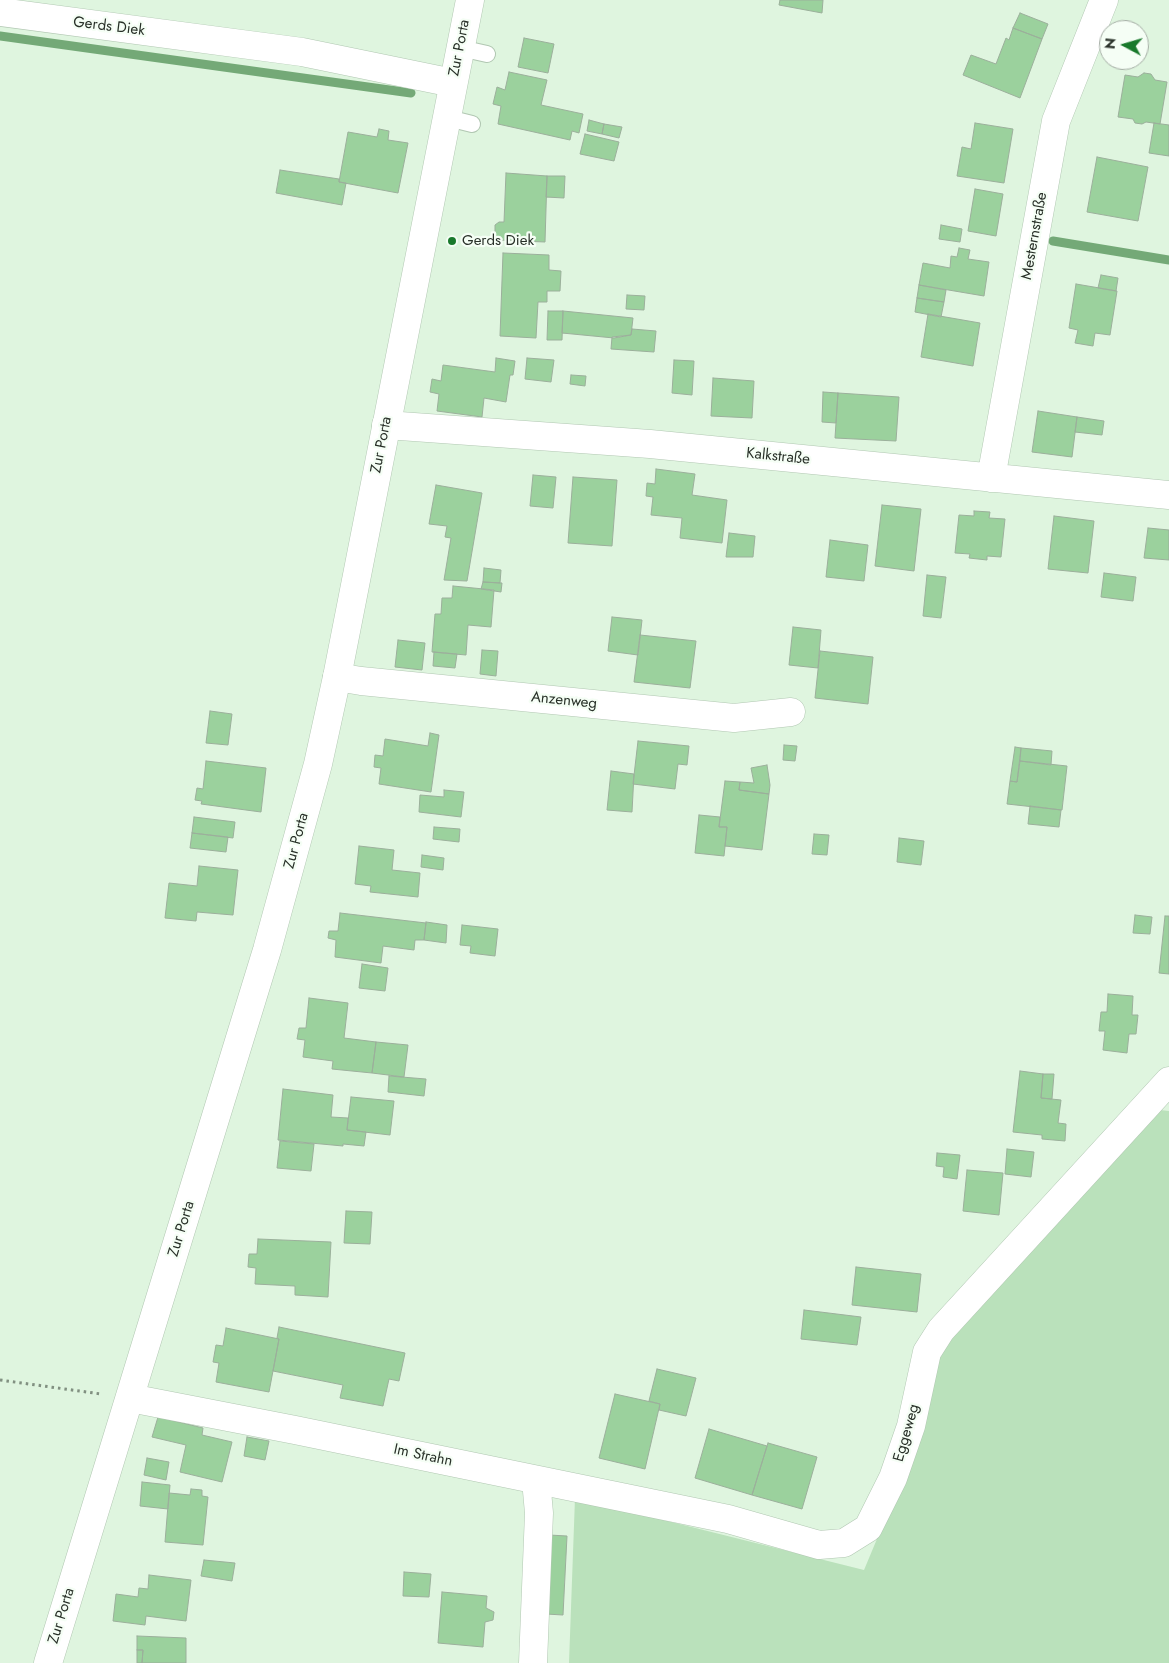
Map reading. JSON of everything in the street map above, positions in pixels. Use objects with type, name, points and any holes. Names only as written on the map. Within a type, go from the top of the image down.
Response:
[{"type":"street","name":"Zur Porta","points":[[48,1663],[267,950],[318,764],[337,677],[386,424],[460,121],[453,83],[470,0]]},
{"type":"street","name":"Mesternstraße","points":[[991,478],[1056,122],[1104,0]]},
{"type":"street","name":"Gerds Diek","points":[[0,12],[302,52],[453,83]]},
{"type":"street","name":"Kalkstraße","points":[[386,424],[650,444],[1169,495]]},
{"type":"street","name":"Anzenweg","points":[[337,677],[361,681],[734,718],[791,712]]},
{"type":"street","name":"Eggeweg","points":[[536,1480],[728,1519],[819,1545],[844,1543],[868,1528],[893,1478],[911,1426],[927,1352],[941,1330],[1169,1082]]},
{"type":"street","name":"Im Strahn","points":[[130,1398],[536,1480]]},
{"type":"street","points":[[533,1663],[539,1514],[536,1480]]},
{"type":"lane","points":[[460,48],[487,54]]},
{"type":"path","points":[[0,1380],[130,1398]]},
{"type":"green space","points":[[1160,1110],[1169,1111],[1169,1663],[569,1663],[575,1498],[864,1570],[910,1460],[943,1346]]},
{"type":"building","points":[[780,0],[823,0],[822,13],[779,5]]},
{"type":"building","points":[[1020,13],[1048,24],[1042,39],[1013,28]]},
{"type":"building","points":[[1013,28],[1042,39],[1020,98],[963,75],[971,55],[996,64],[1006,38],[1009,40]]},
{"type":"building","points":[[524,38],[554,44],[548,73],[518,67]]},
{"type":"building","points":[[509,72],[547,80],[541,105],[583,114],[579,133],[572,131],[570,140],[498,124],[501,106],[493,104],[497,87],[505,90]]},
{"type":"building","points":[[1144,73],[1151,74],[1155,80],[1167,82],[1160,124],[1135,123],[1133,119],[1118,117],[1125,75],[1138,77]]},
{"type":"building","points":[[589,120],[604,124],[602,134],[587,131]]},
{"type":"building","points":[[975,123],[1013,129],[1004,183],[957,176],[962,147],[971,149]]},
{"type":"building","points":[[1154,123],[1169,125],[1169,156],[1149,153]]},
{"type":"building","points":[[604,124],[622,127],[619,138],[602,134]]},
{"type":"building","points":[[379,129],[389,131],[388,140],[408,143],[398,193],[339,182],[348,132],[377,137]]},
{"type":"building","points":[[585,134],[619,142],[614,161],[580,154]]},
{"type":"building","points":[[1097,157],[1148,167],[1138,221],[1087,212]]},
{"type":"building","points":[[280,170],[339,179],[339,182],[346,183],[342,205],[276,193]]},
{"type":"building","points":[[506,173],[547,176],[545,242],[498,240],[495,237],[495,225],[499,222],[504,222]]},
{"type":"building","points":[[547,176],[565,176],[564,198],[546,197]]},
{"type":"building","points":[[975,189],[1003,194],[996,236],[968,231]]},
{"type":"building","points":[[941,225],[962,229],[960,242],[939,239]]},
{"type":"building","points":[[959,248],[970,250],[968,259],[989,262],[984,296],[919,285],[923,263],[950,268],[951,256],[957,257]]},
{"type":"building","points":[[503,253],[549,255],[549,270],[561,271],[560,291],[547,291],[547,302],[538,302],[536,338],[500,336]]},
{"type":"building","points":[[1101,275],[1118,278],[1116,291],[1098,288]]},
{"type":"building","points":[[1076,284],[1117,291],[1110,335],[1095,333],[1093,346],[1075,343],[1078,330],[1069,328]]},
{"type":"building","points":[[919,285],[946,290],[944,302],[917,298]]},
{"type":"building","points":[[627,295],[645,296],[644,310],[626,309]]},
{"type":"building","points":[[917,298],[944,302],[941,317],[915,312]]},
{"type":"building","points":[[548,311],[563,311],[562,340],[547,340]]},
{"type":"building","points":[[563,311],[633,318],[631,335],[614,338],[562,333]]},
{"type":"building","points":[[928,314],[980,323],[973,366],[921,357]]},
{"type":"building","points":[[632,329],[656,331],[654,352],[611,349],[612,337],[631,335]]},
{"type":"building","points":[[496,358],[515,361],[513,375],[510,375],[506,402],[484,398],[482,417],[437,411],[439,394],[430,392],[432,379],[441,381],[443,365],[495,372]]},
{"type":"building","points":[[527,358],[554,360],[551,382],[525,379]]},
{"type":"building","points":[[674,360],[694,361],[692,395],[672,393]]},
{"type":"building","points":[[571,375],[586,376],[585,386],[570,384]]},
{"type":"building","points":[[713,378],[754,381],[752,418],[711,416]]},
{"type":"building","points":[[823,392],[838,393],[836,423],[822,422]]},
{"type":"building","points":[[838,393],[899,397],[896,441],[835,438]]},
{"type":"building","points":[[1038,411],[1077,417],[1072,457],[1032,452]]},
{"type":"building","points":[[1077,417],[1104,421],[1102,435],[1075,432]]},
{"type":"building","points":[[656,469],[695,474],[692,495],[727,500],[722,543],[680,538],[682,518],[651,515],[653,497],[646,496],[647,483],[655,484]]},
{"type":"building","points":[[533,475],[556,477],[553,508],[530,506]]},
{"type":"building","points":[[573,477],[617,480],[612,546],[568,543]]},
{"type":"building","points":[[436,485],[482,493],[467,581],[444,580],[451,538],[445,537],[447,526],[429,524]]},
{"type":"building","points":[[882,505],[921,509],[914,571],[875,566]]},
{"type":"building","points":[[974,511],[990,512],[989,518],[1005,519],[1001,557],[987,556],[987,560],[969,558],[970,554],[955,553],[959,515],[974,516]]},
{"type":"building","points":[[1054,516],[1094,521],[1088,573],[1048,569]]},
{"type":"building","points":[[1148,528],[1169,530],[1169,560],[1144,558]]},
{"type":"building","points":[[729,533],[755,536],[753,557],[726,557]]},
{"type":"building","points":[[830,540],[868,545],[864,581],[826,577]]},
{"type":"building","points":[[484,568],[501,570],[500,583],[483,582]]},
{"type":"building","points":[[1104,573],[1136,577],[1133,601],[1101,597]]},
{"type":"building","points":[[927,575],[946,577],[941,618],[923,616]]},
{"type":"building","points":[[483,582],[502,583],[501,592],[481,589]]},
{"type":"building","points":[[453,586],[494,590],[491,627],[468,625],[466,655],[432,652],[435,614],[441,614],[442,598],[452,598]]},
{"type":"building","points":[[612,617],[642,620],[638,655],[608,651]]},
{"type":"building","points":[[793,627],[821,630],[818,668],[789,665]]},
{"type":"building","points":[[640,635],[696,641],[690,688],[634,682]]},
{"type":"building","points":[[398,640],[425,643],[422,670],[395,667]]},
{"type":"building","points":[[482,650],[498,651],[496,676],[480,674]]},
{"type":"building","points":[[820,651],[873,657],[868,704],[815,698]]},
{"type":"building","points":[[434,652],[457,654],[455,668],[433,666]]},
{"type":"building","points":[[210,711],[232,714],[228,745],[206,743]]},
{"type":"building","points":[[430,733],[439,735],[431,792],[379,784],[381,768],[374,767],[375,755],[383,756],[385,739],[428,746]]},
{"type":"building","points":[[638,741],[689,746],[687,765],[678,764],[675,789],[633,784]]},
{"type":"building","points":[[784,745],[797,746],[795,761],[783,760]]},
{"type":"building","points":[[1015,747],[1021,748],[1017,782],[1010,781]]},
{"type":"building","points":[[1021,748],[1052,751],[1051,765],[1020,761]]},
{"type":"building","points":[[206,761],[266,768],[261,812],[201,804],[202,801],[195,800],[197,788],[203,789]]},
{"type":"building","points":[[1020,761],[1067,766],[1062,810],[1007,804],[1010,781],[1017,782]]},
{"type":"building","points":[[767,765],[770,785],[769,794],[739,790],[740,782],[754,783],[751,768]]},
{"type":"building","points":[[611,771],[634,774],[632,812],[607,810]]},
{"type":"building","points":[[725,781],[740,782],[739,790],[769,794],[762,850],[725,846],[727,827],[719,827]]},
{"type":"building","points":[[444,790],[464,792],[461,817],[419,812],[420,795],[444,797]]},
{"type":"building","points":[[1030,806],[1061,810],[1059,827],[1028,824]]},
{"type":"building","points":[[699,815],[720,817],[719,827],[727,827],[724,856],[695,853]]},
{"type":"building","points":[[194,817],[235,822],[233,838],[192,833]]},
{"type":"building","points":[[434,827],[460,829],[459,842],[433,839]]},
{"type":"building","points":[[192,833],[228,837],[226,852],[190,848]]},
{"type":"building","points":[[814,834],[829,835],[827,855],[812,854]]},
{"type":"building","points":[[899,838],[924,841],[921,865],[897,862]]},
{"type":"building","points":[[359,846],[394,850],[392,870],[420,873],[418,897],[370,892],[371,886],[355,884]]},
{"type":"building","points":[[422,855],[444,858],[443,870],[421,867]]},
{"type":"building","points":[[199,866],[238,870],[233,915],[197,912],[196,921],[165,918],[169,883],[197,886]]},
{"type":"building","points":[[340,913],[426,923],[424,940],[415,940],[414,950],[383,946],[381,963],[335,957],[336,940],[328,938],[329,931],[338,931]]},
{"type":"building","points":[[1135,915],[1152,917],[1150,934],[1133,933]]},
{"type":"building","points":[[1165,916],[1169,916],[1169,974],[1159,973]]},
{"type":"building","points":[[426,922],[447,925],[446,943],[424,940]]},
{"type":"building","points":[[462,925],[498,929],[495,956],[470,953],[471,946],[460,945]]},
{"type":"building","points":[[362,964],[388,968],[385,991],[359,988]]},
{"type":"building","points":[[1108,994],[1133,996],[1132,1015],[1138,1015],[1136,1034],[1129,1034],[1127,1053],[1103,1050],[1105,1031],[1099,1031],[1101,1012],[1107,1012]]},
{"type":"building","points":[[309,998],[348,1003],[344,1038],[376,1042],[372,1073],[332,1069],[333,1061],[303,1057],[305,1040],[297,1039],[299,1028],[306,1028]]},
{"type":"building","points":[[376,1042],[408,1045],[404,1077],[372,1073]]},
{"type":"building","points":[[1020,1071],[1043,1074],[1041,1098],[1061,1100],[1058,1123],[1066,1124],[1065,1141],[1042,1139],[1042,1135],[1013,1132]]},
{"type":"building","points":[[1043,1074],[1054,1074],[1052,1099],[1041,1098]]},
{"type":"building","points":[[389,1076],[426,1079],[424,1096],[388,1092]]},
{"type":"building","points":[[283,1089],[333,1095],[331,1117],[348,1118],[347,1130],[366,1132],[364,1146],[278,1140]]},
{"type":"building","points":[[351,1097],[394,1101],[390,1135],[347,1130]]},
{"type":"building","points":[[280,1141],[314,1144],[311,1171],[277,1168]]},
{"type":"building","points":[[1007,1149],[1034,1152],[1031,1177],[1005,1174]]},
{"type":"building","points":[[937,1153],[960,1155],[957,1179],[943,1177],[944,1167],[936,1166]]},
{"type":"building","points":[[967,1170],[1003,1173],[999,1215],[963,1211]]},
{"type":"building","points":[[346,1211],[372,1212],[370,1244],[344,1243]]},
{"type":"building","points":[[258,1239],[331,1242],[328,1297],[295,1295],[295,1286],[255,1284],[256,1268],[248,1267],[249,1254],[257,1254]]},
{"type":"building","points":[[856,1267],[921,1274],[917,1312],[852,1305]]},
{"type":"building","points":[[804,1310],[861,1317],[857,1345],[801,1339]]},
{"type":"building","points":[[279,1327],[405,1353],[399,1381],[389,1379],[383,1406],[340,1398],[343,1385],[273,1371],[279,1339],[277,1338]]},
{"type":"building","points":[[226,1328],[279,1339],[269,1392],[216,1382],[219,1363],[213,1362],[216,1345],[223,1346]]},
{"type":"building","points":[[657,1369],[696,1378],[686,1416],[659,1410],[660,1404],[649,1401]]},
{"type":"building","points":[[615,1394],[660,1404],[645,1469],[599,1458]]},
{"type":"building","points":[[158,1417],[203,1428],[202,1435],[232,1442],[222,1482],[180,1472],[186,1445],[152,1437]]},
{"type":"building","points":[[709,1429],[767,1446],[752,1495],[695,1478]]},
{"type":"building","points":[[247,1437],[269,1441],[265,1460],[244,1456]]},
{"type":"building","points":[[768,1443],[817,1457],[802,1509],[752,1495]]},
{"type":"building","points":[[147,1458],[169,1462],[166,1480],[144,1475]]},
{"type":"building","points":[[142,1482],[170,1485],[168,1509],[140,1506]]},
{"type":"building","points":[[191,1489],[202,1490],[202,1496],[208,1497],[203,1545],[165,1542],[169,1493],[190,1495]]},
{"type":"building","points":[[549,1535],[567,1536],[563,1615],[546,1614]]},
{"type":"building","points":[[204,1560],[235,1563],[232,1581],[201,1576]]},
{"type":"building","points":[[404,1572],[431,1574],[429,1597],[403,1596]]},
{"type":"building","points":[[149,1575],[191,1580],[186,1621],[146,1616],[145,1625],[113,1621],[116,1594],[138,1597],[139,1588],[148,1589]]},
{"type":"building","points":[[442,1592],[487,1596],[486,1608],[494,1612],[493,1620],[485,1622],[483,1647],[438,1643]]},
{"type":"building","points":[[137,1636],[186,1638],[186,1663],[142,1663],[143,1650],[137,1650]]},
{"type":"building","points":[[137,1650],[143,1650],[142,1663],[137,1663]]},
{"type":"waterway","points":[[0,36],[411,93]]},
{"type":"waterway","points":[[1053,241],[1169,260]]},
{"type":"place","name":"Gerds Diek","points":[[452,241]]}]
